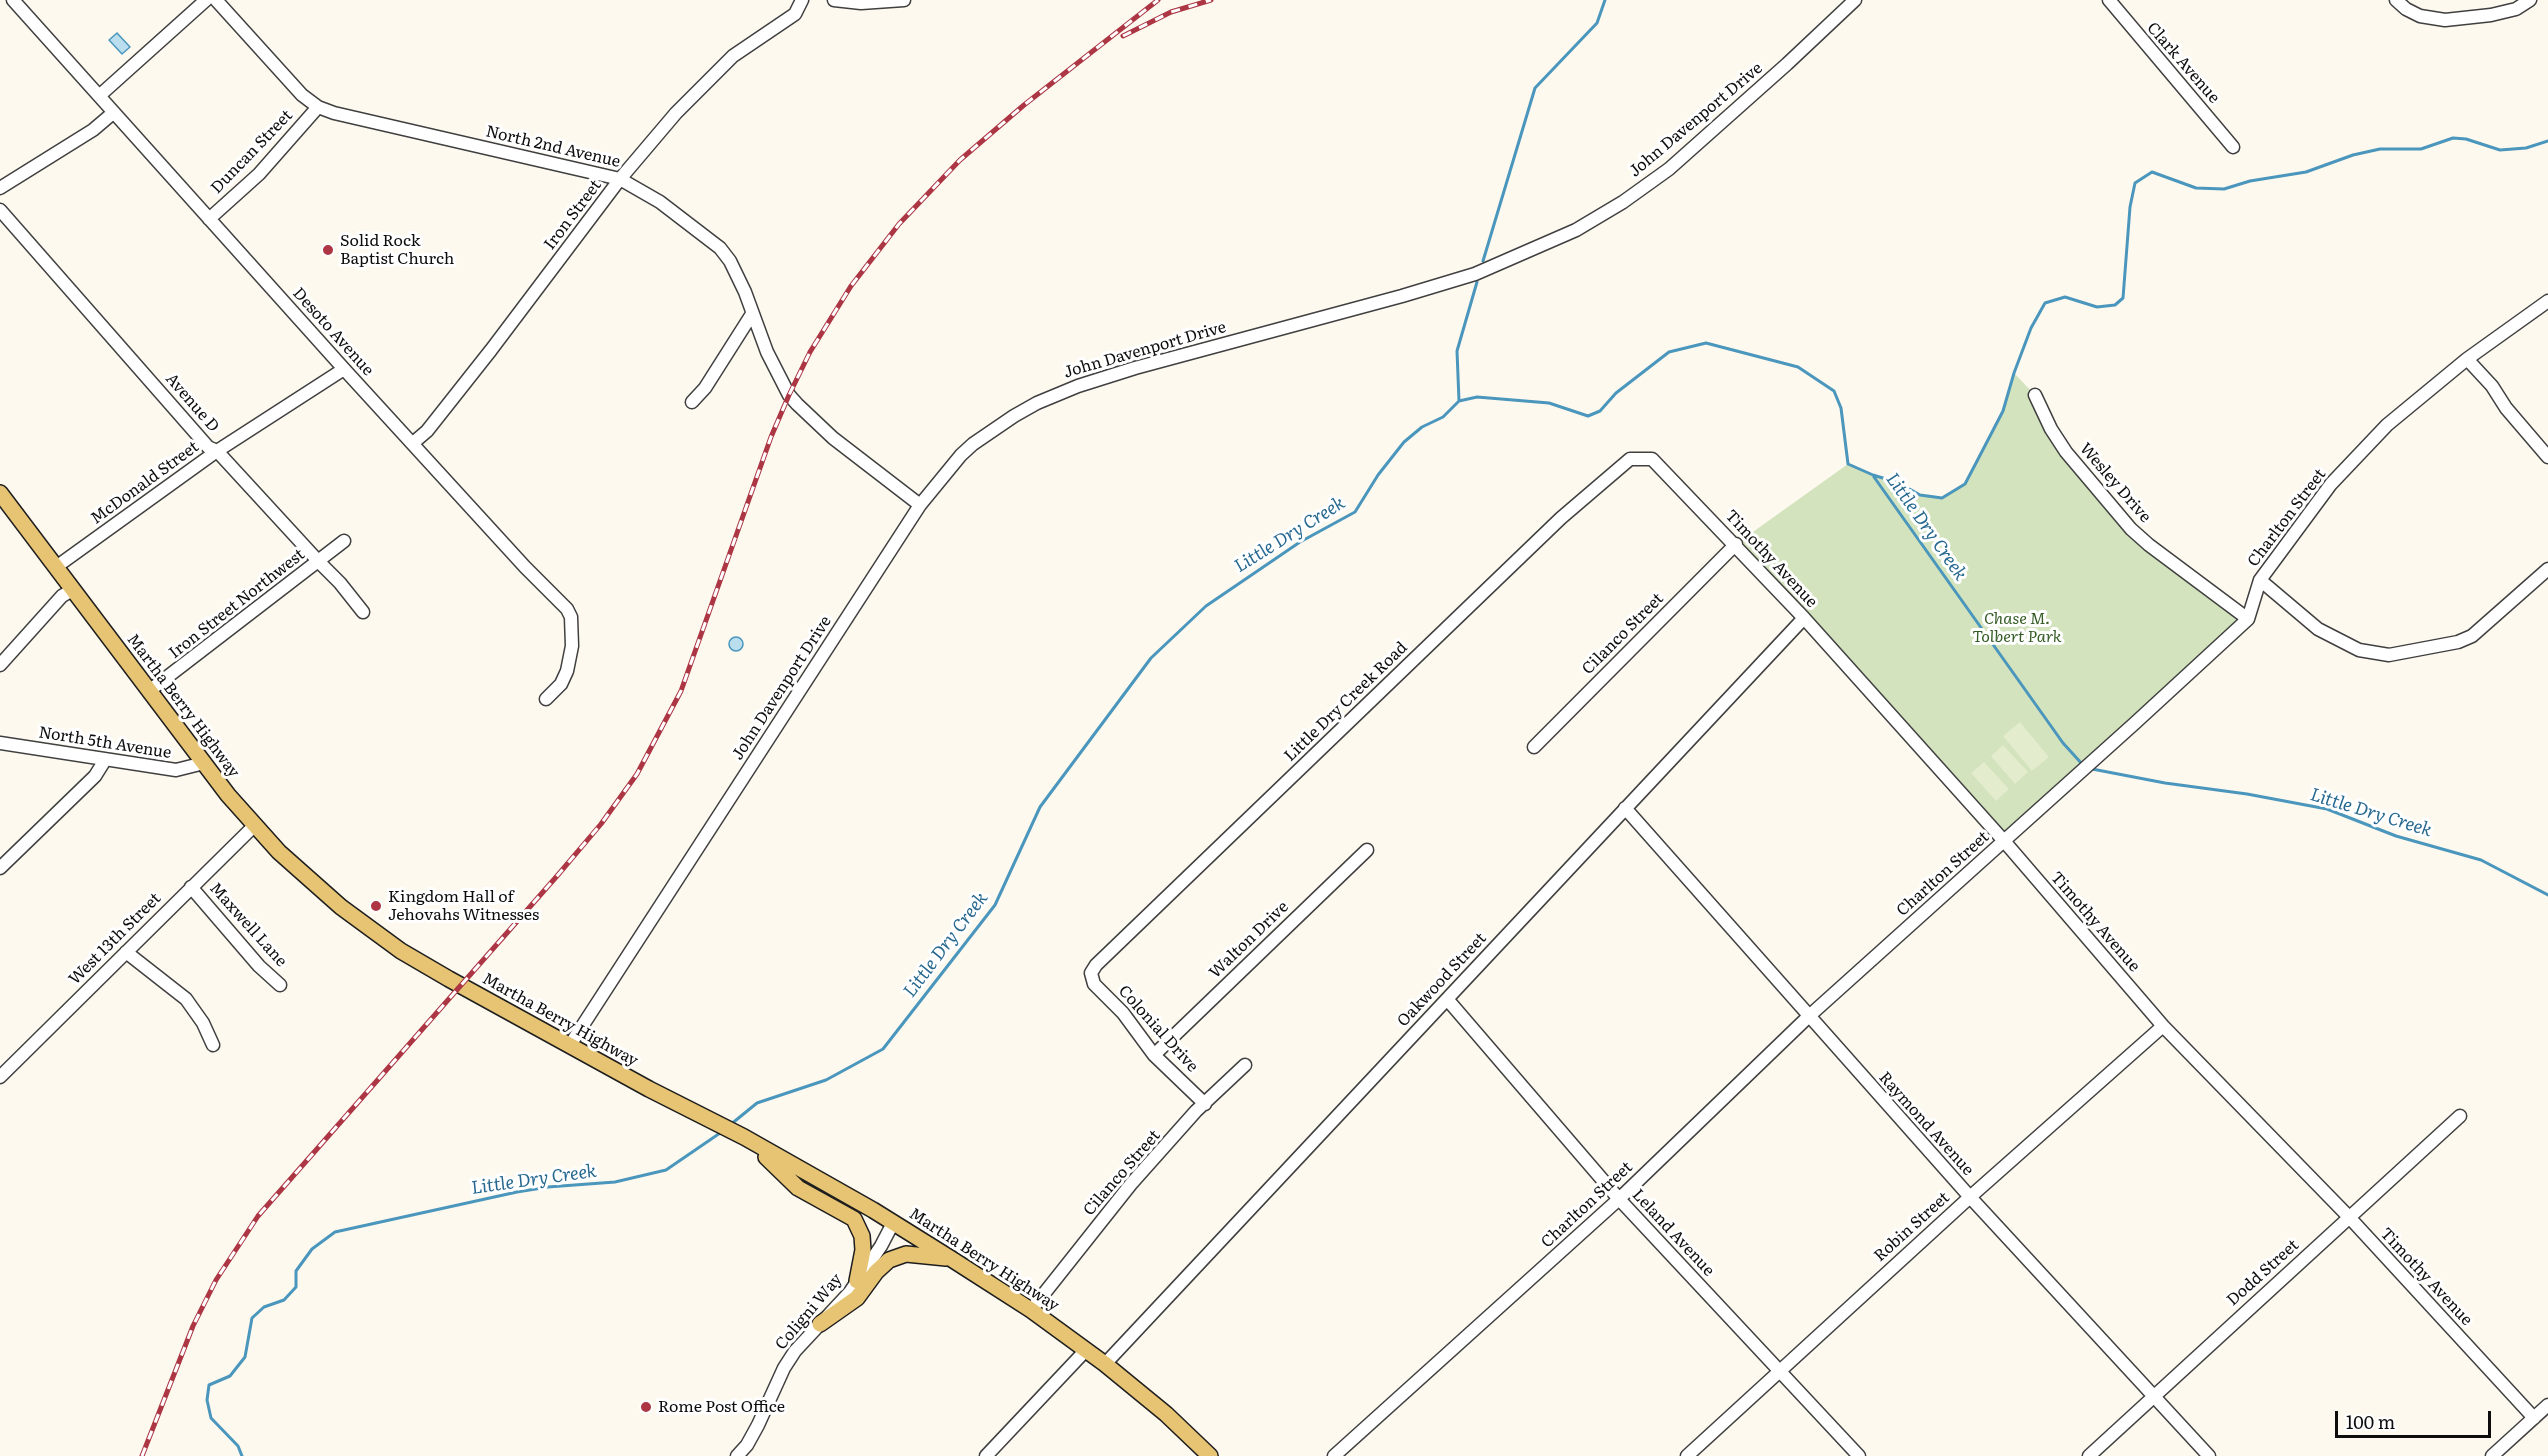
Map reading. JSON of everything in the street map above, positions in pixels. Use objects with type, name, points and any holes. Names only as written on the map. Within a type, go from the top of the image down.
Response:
[{"type":"main road","name":"Martha Berry Highway","points":[[0,493],[204,764],[255,825],[322,892],[401,951],[675,1103],[744,1137],[780,1164],[893,1223],[950,1258],[1030,1310],[1105,1364],[1166,1414],[1210,1456]]},
{"type":"main road","points":[[780,1164],[798,1188],[854,1220],[862,1236],[863,1250],[857,1281]]},
{"type":"main road","points":[[820,1324],[857,1299],[876,1272],[890,1260],[906,1254],[950,1258]]},
{"type":"street","name":"Desoto Avenue","points":[[13,0],[344,369],[525,567],[567,609],[571,617],[572,646],[567,671],[561,684],[546,699]]},
{"type":"street","points":[[99,96],[206,0]]},
{"type":"street","name":"North 2nd Avenue","points":[[216,0],[290,82],[318,107],[334,113],[620,179],[660,202],[720,248],[737,274],[780,380],[797,404],[833,438],[920,506]]},
{"type":"street","name":"Iron Street","points":[[413,443],[427,431],[528,304],[620,179],[676,113],[717,69],[795,14],[802,0]]},
{"type":"street","points":[[834,0],[861,3],[904,0]]},
{"type":"street","name":"John Davenport Drive","points":[[570,1045],[920,506],[961,455],[974,444],[1014,416],[1058,393],[1104,377],[1402,296],[1475,273],[1576,230],[1623,202],[1669,169],[1855,0]]},
{"type":"street","name":"Clark Avenue","points":[[2109,0],[2233,147]]},
{"type":"street","points":[[2396,0],[2406,9],[2420,16],[2445,20],[2491,15],[2516,9],[2530,0]]},
{"type":"street","name":"Duncan Street","points":[[209,219],[259,174],[318,107]]},
{"type":"street","points":[[0,188],[93,130],[113,113]]},
{"type":"street","name":"Avenue D","points":[[0,210],[208,447],[216,451],[340,583],[363,612]]},
{"type":"street","name":"Charlton Street","points":[[1334,1456],[1619,1199],[1808,1017],[2248,619],[2260,580],[2331,484],[2401,411],[2467,359],[2548,301]]},
{"type":"street","points":[[692,402],[705,388],[752,314]]},
{"type":"street","points":[[2467,359],[2548,457]]},
{"type":"street","name":"McDonald Street","points":[[56,567],[216,451],[344,369]]},
{"type":"street","name":"Wesley Drive","points":[[2035,395],[2051,429],[2066,452],[2131,529],[2248,619]]},
{"type":"street","name":"Timothy Avenue","points":[[1630,459],[1652,459],[1736,544],[2004,841],[2163,1026],[2349,1217],[2534,1418]]},
{"type":"street","name":"Little Dry Creek Road","points":[[1091,973],[1561,518],[1630,459]]},
{"type":"street","name":"Iron Street Northwest","points":[[149,691],[344,541]]},
{"type":"street","name":"Cilanco Street","points":[[1534,747],[1736,544]]},
{"type":"street","points":[[2260,580],[2318,629],[2358,650],[2389,655],[2419,651],[2458,642],[2472,636],[2548,569]]},
{"type":"street","points":[[0,665],[62,596],[72,590]]},
{"type":"street","name":"Oakwood Street","points":[[1105,1364],[1804,618]]},
{"type":"street","name":"North 5th Avenue","points":[[0,743],[176,770],[204,764]]},
{"type":"street","points":[[0,868],[95,776],[105,760]]},
{"type":"street","name":"Raymond Avenue","points":[[1625,808],[1970,1197],[2209,1456]]},
{"type":"street","name":"West 13th Street","points":[[0,1077],[255,825]]},
{"type":"street","name":"Walton Drive","points":[[1154,1054],[1367,850]]},
{"type":"street","name":"Maxwell Lane","points":[[191,887],[259,966],[280,985]]},
{"type":"street","points":[[126,952],[186,999],[203,1023],[213,1045]]},
{"type":"street","name":"Colonial Drive","points":[[1091,973],[1094,984],[1123,1013],[1154,1054],[1205,1104]]},
{"type":"street","name":"Leland Avenue","points":[[1447,999],[1619,1199],[1859,1456]]},
{"type":"street","name":"Robin Street","points":[[1687,1456],[1970,1197],[2163,1026]]},
{"type":"street","name":"Cilanco Street","points":[[1030,1310],[1131,1184],[1205,1104],[1245,1065]]},
{"type":"street","name":"Dodd Street","points":[[2089,1456],[2460,1116]]},
{"type":"street","name":"Coligni Way","points":[[737,1456],[758,1425],[789,1359],[857,1281],[881,1246],[893,1223]]},
{"type":"street","points":[[986,1456],[1086,1350]]},
{"type":"street","points":[[2492,1456],[2548,1405]]},
{"type":"green space","name":"Chase M. Tolbert Park","points":[[2014,373],[2035,395],[2051,429],[2131,529],[2248,619],[2004,841],[1736,544],[1848,464],[1899,483],[1920,495],[1942,498],[1965,484],[2003,411]]},
{"type":"green space","points":[[2020,722],[2049,757],[2032,771],[2003,736]]},
{"type":"green space","points":[[2003,745],[2028,772],[2015,784],[1991,756]]},
{"type":"green space","points":[[1984,762],[2009,789],[1996,801],[1971,773]]},
{"type":"water","points":[[117,33],[130,47],[122,54],[109,40]]},
{"type":"water","points":[[736,637],[741,639],[743,644],[741,649],[736,651],[731,649],[729,644],[731,639]]},
{"type":"waterway","points":[[1483,261],[1535,88],[1597,23],[1605,0]]},
{"type":"waterway","name":"Little Dry Creek","points":[[730,1125],[757,1103],[826,1080],[883,1049],[995,905],[1040,807],[1151,658],[1206,606],[1300,542],[1355,512],[1378,475],[1404,442],[1422,427],[1443,417],[1459,401],[1477,397],[1549,403],[1588,416],[1600,411],[1616,393],[1669,352],[1706,343],[1798,367],[1834,391],[1841,408],[1848,464],[1899,483],[1920,495],[1942,498],[1965,484],[2003,411],[2031,328],[2045,303],[2065,297],[2097,307],[2115,305],[2123,298],[2130,207],[2135,183],[2152,172],[2196,188],[2224,189],[2250,181],[2306,172],[2353,155],[2380,149],[2421,149],[2453,138],[2466,139],[2500,150],[2526,148],[2548,141]]},
{"type":"waterway","points":[[1459,401],[1457,351],[1477,282]]},
{"type":"waterway","name":"Little Dry Creek","points":[[1874,477],[2063,743],[2083,765]]},
{"type":"waterway","name":"Little Dry Creek","points":[[2092,769],[2327,809],[2396,836],[2481,860],[2548,895]]},
{"type":"waterway","name":"Little Dry Creek","points":[[242,1456],[238,1446],[211,1418],[207,1400],[209,1385],[230,1376],[245,1357],[252,1318],[264,1307],[284,1300],[296,1287],[296,1271],[312,1249],[335,1232],[517,1192],[548,1187],[615,1182],[666,1170],[723,1131]]},
{"type":"railway","points":[[142,1456],[193,1326],[216,1280],[258,1216],[557,876],[601,824],[637,774],[681,691],[771,437],[789,395],[810,352],[851,286],[899,224],[960,160],[1024,105],[1158,0]]},
{"type":"railway","points":[[1123,36],[1171,12],[1211,0]]},
{"type":"place","name":"Solid Rock Baptist Church","points":[[328,250]]},
{"type":"place","name":"Kingdom Hall of Jehovahs Witnesses","points":[[376,906]]},
{"type":"place","name":"Rome Post Office","points":[[646,1407]]}]
